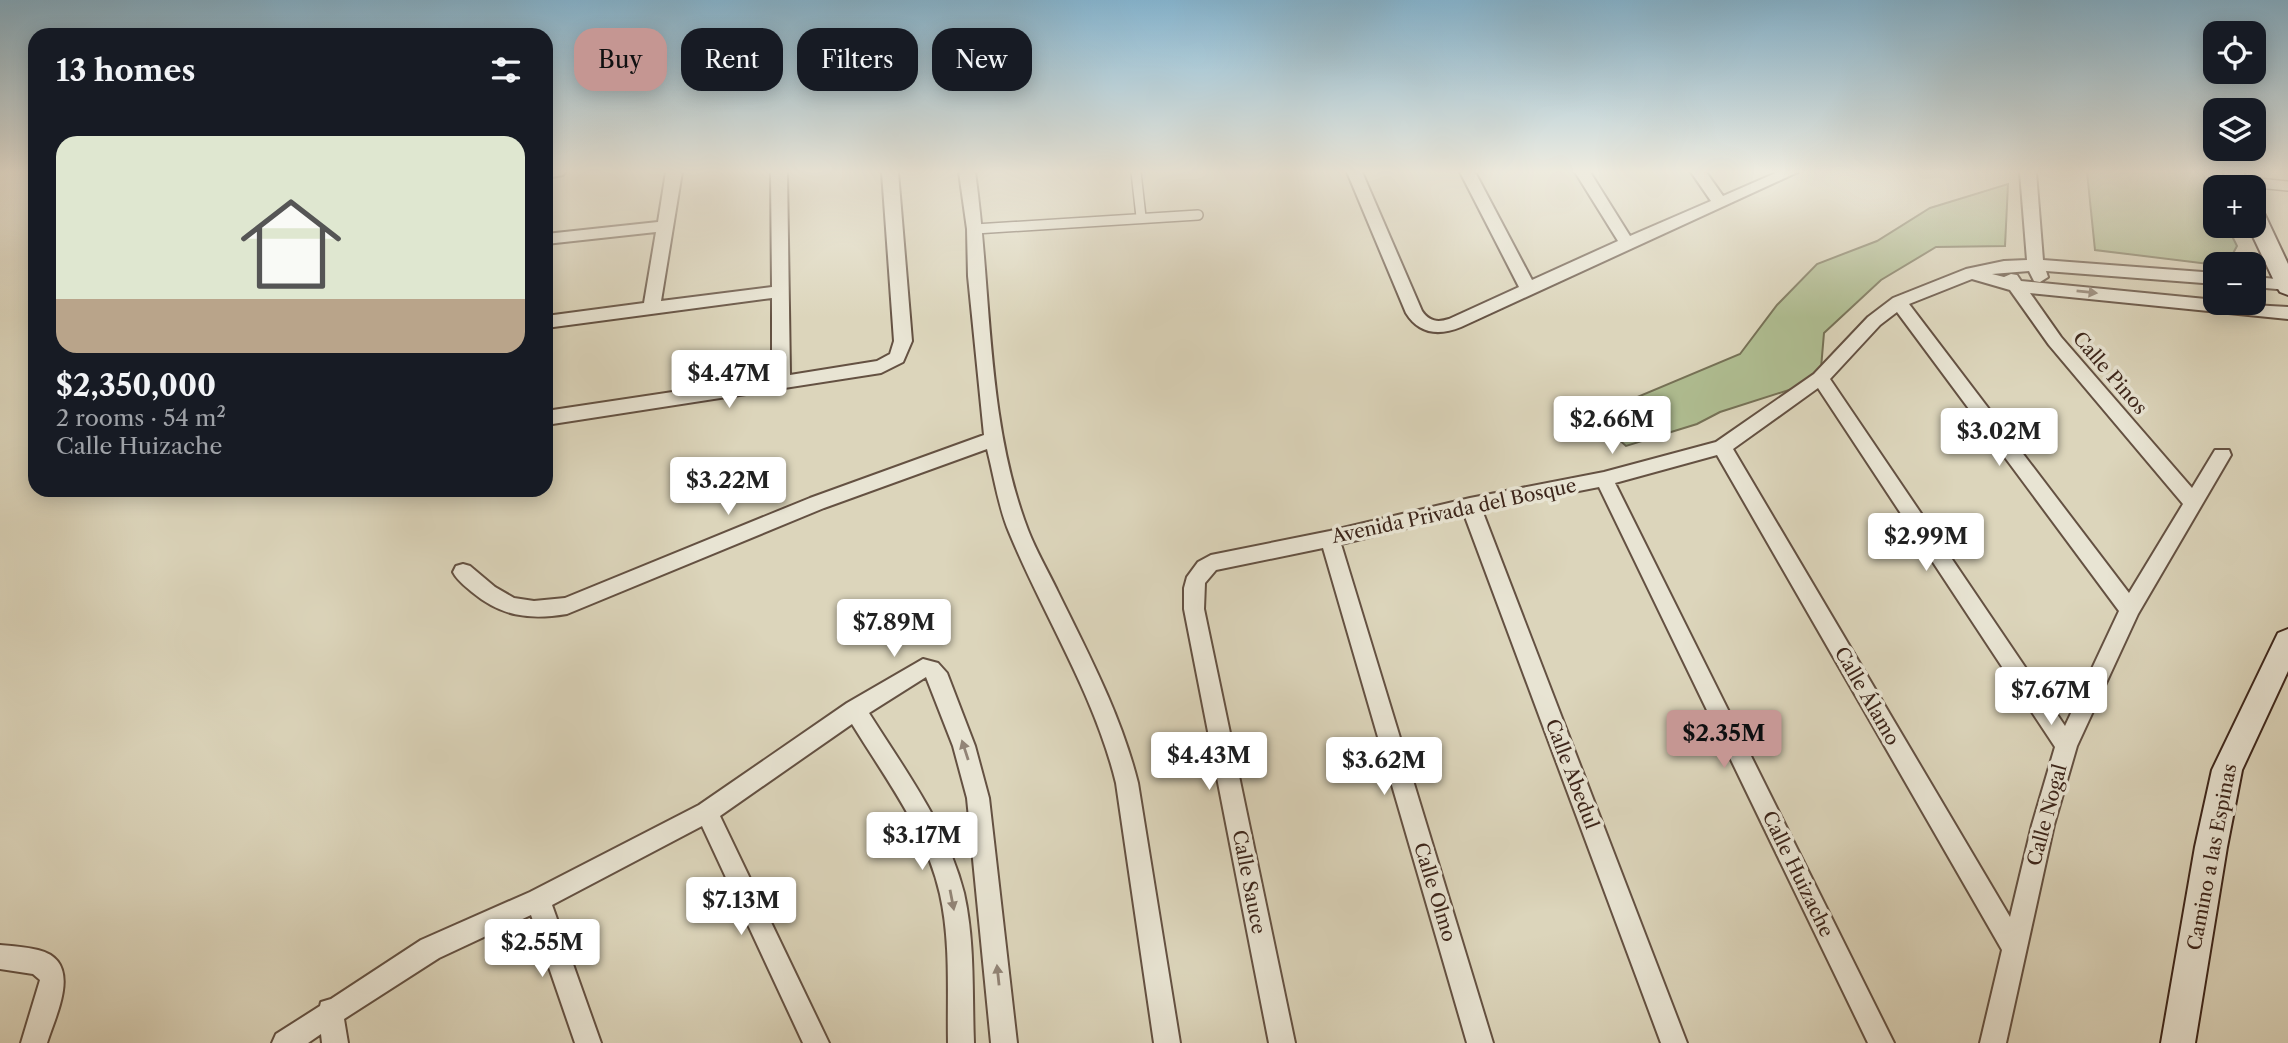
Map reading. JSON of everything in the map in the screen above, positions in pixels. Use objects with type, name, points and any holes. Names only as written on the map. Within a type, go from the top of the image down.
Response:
[{"type":"street","points":[[652,308],[667,221]]},
{"type":"street","points":[[780,221],[781,382]]},
{"type":"street","points":[[553,417],[881,367],[897,358],[903,341],[894,221]]},
{"type":"street","points":[[974,221],[976,276],[994,439],[1018,530],[1101,701],[1117,742],[1127,783],[1167,1043]]},
{"type":"street","points":[[1375,221],[1414,313],[1419,321],[1434,328],[1455,323],[1677,221]]},
{"type":"street","points":[[1492,221],[1528,288]]},
{"type":"street","points":[[1613,221],[1627,243]]},
{"type":"street","points":[[2032,221],[2035,265],[2044,288]]},
{"type":"street","points":[[553,238],[666,226]]},
{"type":"street","points":[[2265,238],[2288,286]]},
{"type":"street","name":"Avenida Privada del Bosque","points":[[1211,563],[1330,539],[1470,505],[1604,479],[1722,447],[1820,378],[1874,321],[1899,302],[1925,289],[1972,273],[2004,266],[2035,265],[2203,278]]},
{"type":"street","name":"Calle Pinos","points":[[2004,266],[2054,341],[2193,502]]},
{"type":"street","points":[[1972,273],[2015,286],[2288,313]]},
{"type":"street","points":[[2266,283],[2288,286]]},
{"type":"street","points":[[553,322],[781,291]]},
{"type":"street","points":[[1899,302],[2130,610]]},
{"type":"street","points":[[1820,378],[2066,746]]},
{"type":"street","points":[[463,572],[505,606],[549,609],[567,606],[817,503],[994,439]]},
{"type":"street","name":"Calle Álamo","points":[[1722,447],[2013,946]]},
{"type":"street","name":"Calle Nogal","points":[[1993,1043],[2013,946],[2066,746],[2130,610],[2222,455]]},
{"type":"street","name":"Calle Huizache","points":[[1604,479],[1881,1043]]},
{"type":"street","name":"Calle Abedul","points":[[1470,505],[1674,1043]]},
{"type":"street","name":"Calle Olmo","points":[[1330,539],[1480,1043]]},
{"type":"street","name":"Calle Sauce","points":[[1211,563],[1203,568],[1193,584],[1194,609],[1282,1043]]},
{"type":"street","name":"Camino a las Espinas","points":[[2178,1043],[2210,847],[2227,770],[2288,641]]},
{"type":"street","points":[[285,1043],[330,1011],[430,949],[538,900],[707,812],[914,671],[931,668],[936,673],[964,746],[978,799],[1004,1043]]},
{"type":"street","points":[[855,710],[926,828],[947,873],[957,931],[961,1043]]},
{"type":"street","points":[[707,812],[816,1043]]},
{"type":"street","points":[[538,900],[588,1043]]},
{"type":"street","points":[[0,957],[39,962],[52,974],[53,985],[34,1043]]},
{"type":"street","points":[[330,1011],[335,1043]]},
{"type":"lane","points":[[975,229],[1089,221]]},
{"type":"green space","points":[[1910,221],[2006,221],[2005,246],[1936,247],[1881,280],[1824,333],[1820,380],[1626,446],[1592,416],[1740,354],[1777,305],[1817,264],[1877,241]]},
{"type":"green space","points":[[2092,221],[2203,221],[2203,238],[2233,238],[2237,246],[2234,252],[2203,252],[2203,263],[2095,250]]}]
